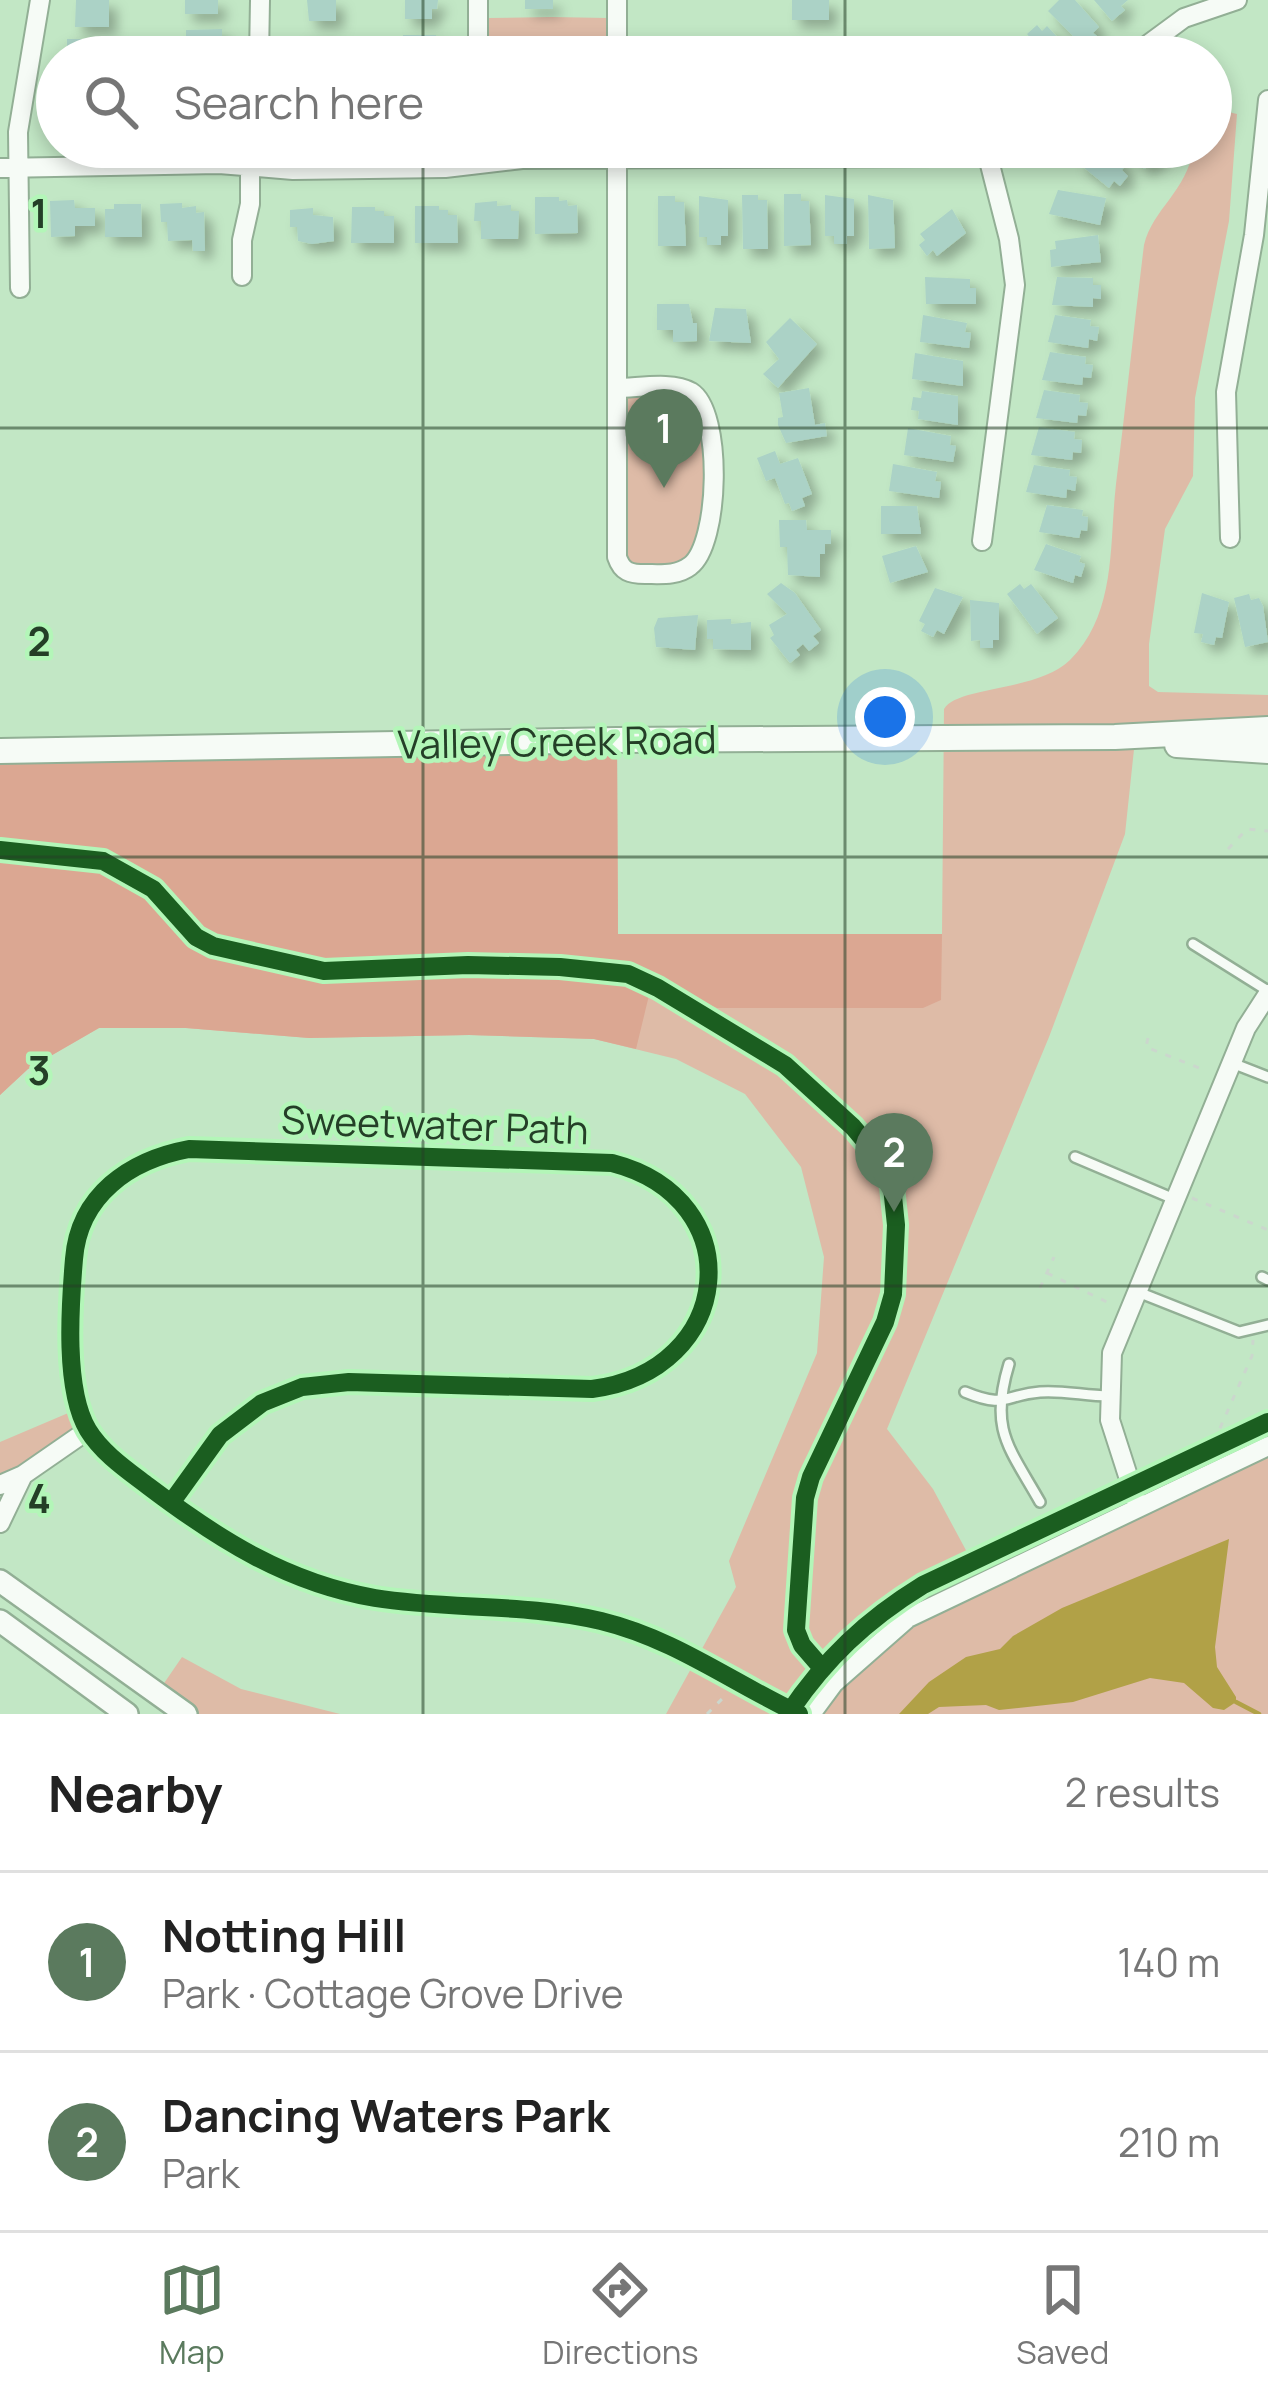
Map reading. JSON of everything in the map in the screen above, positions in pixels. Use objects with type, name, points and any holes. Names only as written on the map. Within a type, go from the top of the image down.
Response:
[{"type":"main road","name":"Valley Creek Road","points":[[0,751],[664,739],[1115,737],[1268,729]]},
{"type":"main road","name":"Valley Creek Road","points":[[1115,737],[1268,751]]},
{"type":"street","points":[[20,287],[9,167],[40,0]]},
{"type":"street","points":[[260,0],[260,36]]},
{"type":"street","points":[[478,0],[478,36]]},
{"type":"street","points":[[617,0],[617,36]]},
{"type":"street","points":[[1160,36],[1184,18],[1237,0]]},
{"type":"street","points":[[1229,538],[1226,392],[1256,222],[1268,100]]},
{"type":"street","points":[[242,277],[249,168]]},
{"type":"street","points":[[282,168],[440,168]]},
{"type":"street","points":[[617,168],[617,388],[617,561],[634,574],[678,573],[704,552],[711,526],[710,429],[705,407],[695,395],[678,388],[617,388]]},
{"type":"street","points":[[982,541],[1015,285],[994,168]]},
{"type":"street","points":[[1138,1507],[1116,1448],[1108,1396],[1112,1353],[1246,1028],[1268,992]]},
{"type":"street","name":"Sweetwater Path","points":[[88,1430],[73,1372],[74,1251],[92,1206],[108,1185],[130,1167],[161,1154],[189,1149],[612,1163],[657,1180],[691,1215],[710,1272],[707,1298],[697,1324],[663,1366],[619,1386],[592,1389],[349,1382],[302,1387],[262,1403],[220,1435],[171,1503]]},
{"type":"street","points":[[0,1485],[23,1475],[88,1430],[123,1467],[235,1549],[319,1586],[382,1599],[564,1613],[605,1622],[692,1654],[799,1714]]},
{"type":"street","points":[[812,1714],[860,1658],[908,1618],[1268,1446]]},
{"type":"street","points":[[0,1523],[23,1475]]},
{"type":"street","points":[[0,1581],[186,1714]]},
{"type":"street","points":[[0,1622],[127,1714]]},
{"type":"lane","points":[[1193,944],[1268,992]]},
{"type":"lane","points":[[1228,1070],[1268,1077]]},
{"type":"lane","points":[[1075,1157],[1176,1195]]},
{"type":"lane","points":[[1136,1292],[1239,1332],[1268,1325]]},
{"type":"lane","points":[[1009,1364],[1001,1432],[1040,1502]]},
{"type":"lane","points":[[965,1393],[988,1402],[1036,1392],[1108,1396]]},
{"type":"path","points":[[1228,849],[1247,829],[1268,831]]},
{"type":"path","points":[[1148,1038],[1146,1047],[1228,1070]]},
{"type":"path","points":[[1176,1195],[1268,1231]]},
{"type":"path","points":[[1040,1288],[1054,1257]]},
{"type":"path","points":[[1047,1273],[1111,1304]]},
{"type":"path","points":[[1220,1428],[1252,1356],[1253,1331]]},
{"type":"path","points":[[1208,1450],[1248,1432]]},
{"type":"path","points":[[707,1714],[726,1695]]},
{"type":"shaded area","points":[[489,18],[607,18],[607,36],[489,36]]},
{"type":"shaded area","points":[[1232,113],[1237,114],[1229,221],[1195,398],[1193,476],[1165,529],[1149,644],[1149,686],[1158,692],[1268,695],[1268,729],[1135,740],[1125,834],[1049,1037],[887,1429],[933,1489],[982,1580],[1268,1446],[1268,1714],[666,1714],[736,1587],[729,1561],[817,1353],[824,1257],[801,1167],[745,1094],[676,1059],[594,1039],[309,1038],[186,1028],[99,1028],[28,1069],[0,1095],[0,751],[617,740],[618,934],[942,934],[944,709],[965,696],[1056,670],[1070,660],[1096,621],[1108,577],[1144,245],[1188,168],[1232,168]]},
{"type":"shaded area","points":[[617,388],[678,388],[700,401],[711,526],[692,566],[625,571]]},
{"type":"shaded area","points":[[617,740],[618,934],[942,934],[941,1000],[923,1008],[717,1008],[657,980],[652,983],[636,1049],[594,1039],[309,1038],[186,1028],[99,1028],[28,1069],[0,1095],[0,751]]},
{"type":"shaded area","points":[[80,1408],[88,1430],[0,1485],[0,1442]]},
{"type":"shaded area","points":[[1229,1539],[1215,1647],[1217,1667],[1236,1702],[1224,1710],[1213,1708],[1184,1683],[1150,1678],[1073,1702],[999,1710],[986,1705],[939,1707],[928,1714],[899,1714],[929,1682],[966,1657],[1000,1649],[1013,1636],[1062,1608]]},
{"type":"shaded area","points":[[182,1657],[241,1689],[340,1714],[186,1714],[158,1692]]},
{"type":"building","points":[[76,0],[109,0],[109,27],[75,27]]},
{"type":"building","points":[[185,0],[218,0],[218,14],[185,14]]},
{"type":"building","points":[[307,0],[336,0],[336,21],[309,21]]},
{"type":"building","points":[[405,0],[438,0],[437,9],[432,9],[432,19],[405,19]]},
{"type":"building","points":[[525,0],[553,0],[553,9],[525,9]]},
{"type":"building","points":[[792,0],[829,0],[829,20],[792,20]]},
{"type":"building","points":[[1059,0],[1075,0],[1099,27],[1093,33],[1097,36],[1073,36],[1048,11]]},
{"type":"building","points":[[1094,0],[1128,0],[1121,6],[1125,10],[1112,21]]},
{"type":"building","points":[[1037,25],[1042,31],[1047,26],[1056,36],[1029,36]]},
{"type":"building","points":[[222,29],[222,36],[186,36],[186,30]]},
{"type":"building","points":[[1084,168],[1124,168],[1128,176],[1120,186],[1114,181],[1109,188]]},
{"type":"building","points":[[1058,190],[1106,198],[1100,225],[1049,214]]},
{"type":"building","points":[[784,194],[801,194],[801,201],[809,201],[811,245],[784,246]]},
{"type":"building","points":[[742,195],[767,200],[768,249],[743,249]]},
{"type":"building","points":[[825,195],[854,199],[854,236],[847,236],[847,244],[834,244],[834,236],[825,236]]},
{"type":"building","points":[[868,195],[893,200],[895,248],[869,249]]},
{"type":"building","points":[[658,196],[675,196],[675,202],[684,202],[686,246],[658,246]]},
{"type":"building","points":[[699,196],[728,200],[728,236],[721,236],[721,245],[707,245],[707,237],[699,237]]},
{"type":"building","points":[[535,197],[559,197],[568,206],[577,205],[578,233],[535,234]]},
{"type":"building","points":[[74,200],[75,208],[95,208],[95,226],[75,226],[75,236],[51,237],[50,201]]},
{"type":"building","points":[[497,201],[497,206],[511,205],[511,211],[519,211],[518,239],[481,239],[481,221],[474,221],[475,203]]},
{"type":"building","points":[[182,203],[182,208],[196,206],[196,213],[204,212],[205,251],[193,251],[192,240],[168,241],[160,204]]},
{"type":"building","points":[[114,204],[141,204],[142,237],[105,237],[105,209],[114,209]]},
{"type":"building","points":[[415,206],[439,206],[448,215],[457,215],[458,243],[415,243]]},
{"type":"building","points":[[352,207],[375,207],[384,216],[394,216],[394,243],[351,243]]},
{"type":"building","points":[[313,208],[313,215],[333,217],[334,241],[298,241],[297,227],[290,227],[290,210]]},
{"type":"building","points":[[952,209],[966,233],[937,256],[933,250],[927,256],[919,245],[925,240],[920,234]]},
{"type":"building","points":[[1098,235],[1101,262],[1051,267],[1055,241]]},
{"type":"building","points":[[925,277],[970,279],[970,288],[976,288],[976,304],[926,304]]},
{"type":"building","points":[[1057,277],[1093,278],[1093,285],[1101,285],[1101,299],[1093,298],[1093,307],[1052,305]]},
{"type":"building","points":[[657,304],[689,304],[693,323],[697,323],[697,341],[673,342],[673,330],[657,330]]},
{"type":"building","points":[[715,308],[746,309],[751,343],[709,341]]},
{"type":"building","points":[[923,315],[967,323],[969,348],[920,342]]},
{"type":"building","points":[[1055,315],[1091,320],[1090,326],[1099,327],[1097,341],[1089,339],[1088,348],[1048,342]]},
{"type":"building","points":[[790,318],[817,344],[778,388],[763,374],[779,359],[766,342]]},
{"type":"building","points":[[1050,352],[1086,357],[1085,364],[1093,365],[1091,378],[1083,377],[1082,385],[1042,380]]},
{"type":"building","points":[[915,353],[963,361],[963,386],[912,379]]},
{"type":"building","points":[[809,388],[815,425],[825,423],[827,436],[786,443],[778,425],[778,418],[783,417],[779,393]]},
{"type":"building","points":[[1044,390],[1080,395],[1079,402],[1088,403],[1086,416],[1078,415],[1077,423],[1036,418]]},
{"type":"building","points":[[922,391],[958,396],[958,425],[918,419],[919,411],[911,410],[913,397],[921,398]]},
{"type":"building","points":[[1039,427],[1075,432],[1074,439],[1082,440],[1081,453],[1073,452],[1072,460],[1031,455]]},
{"type":"building","points":[[908,428],[951,436],[950,445],[956,446],[953,462],[904,455]]},
{"type":"building","points":[[775,451],[780,464],[798,458],[812,494],[802,498],[805,506],[792,511],[775,478],[766,481],[757,458]]},
{"type":"building","points":[[893,464],[937,472],[939,498],[889,491]]},
{"type":"building","points":[[1034,465],[1070,470],[1069,476],[1077,477],[1075,491],[1067,489],[1066,498],[1026,492]]},
{"type":"building","points":[[1047,505],[1083,510],[1082,516],[1088,517],[1087,531],[1081,530],[1079,538],[1039,532]]},
{"type":"building","points":[[881,506],[917,506],[921,534],[881,534]]},
{"type":"building","points":[[779,520],[806,520],[807,530],[831,530],[831,544],[825,544],[825,554],[820,554],[820,577],[788,575]]},
{"type":"building","points":[[1046,544],[1081,556],[1079,562],[1085,564],[1081,577],[1075,575],[1073,583],[1034,570]]},
{"type":"building","points":[[916,546],[928,572],[890,583],[882,556]]},
{"type":"building","points":[[781,583],[795,593],[821,630],[813,636],[819,643],[809,651],[803,644],[796,650],[800,655],[790,663],[770,638],[774,635],[769,625],[787,614],[767,594]]},
{"type":"building","points":[[1020,584],[1024,589],[1031,584],[1058,618],[1037,634],[1007,594]]},
{"type":"building","points":[[935,588],[963,597],[944,634],[937,630],[933,637],[921,631],[925,624],[919,621]]},
{"type":"building","points":[[1202,593],[1229,602],[1222,638],[1216,637],[1214,645],[1201,642],[1203,634],[1194,633]]},
{"type":"building","points":[[1249,594],[1263,606],[1268,642],[1245,647],[1234,598]]},
{"type":"building","points":[[970,600],[999,603],[999,640],[993,640],[993,648],[980,648],[980,640],[971,641]]},
{"type":"building","points":[[698,615],[695,650],[656,647],[658,618]]},
{"type":"building","points":[[731,619],[731,624],[751,622],[751,650],[713,649],[713,639],[707,639],[707,620]]},
{"type":"waterway","points":[[1236,1702],[1259,1714]]},
{"type":"cycle path","points":[[0,850],[103,861],[153,889],[196,937],[213,946],[324,971],[468,965],[628,974],[785,1065],[853,1127],[885,1165],[892,1187],[896,1225],[893,1294],[885,1322],[805,1498],[796,1630],[821,1667]]},
{"type":"cycle path","points":[[171,1503],[220,1435],[262,1403],[302,1387],[349,1382],[592,1389],[640,1376],[675,1351],[698,1319],[708,1283],[705,1246],[688,1211],[657,1182],[612,1163],[189,1149],[147,1162],[111,1184],[97,1199],[78,1236],[71,1347],[80,1413],[115,1461],[148,1486],[174,1505],[227,1541],[283,1570],[375,1598],[601,1621],[678,1650],[799,1714]]},
{"type":"cycle path","points":[[788,1714],[848,1642],[923,1585],[1268,1422]]},
{"type":"place","name":"Notting Hill","points":[[664,488]]},
{"type":"place","name":"Dancing Waters Park","points":[[894,1212]]}]
